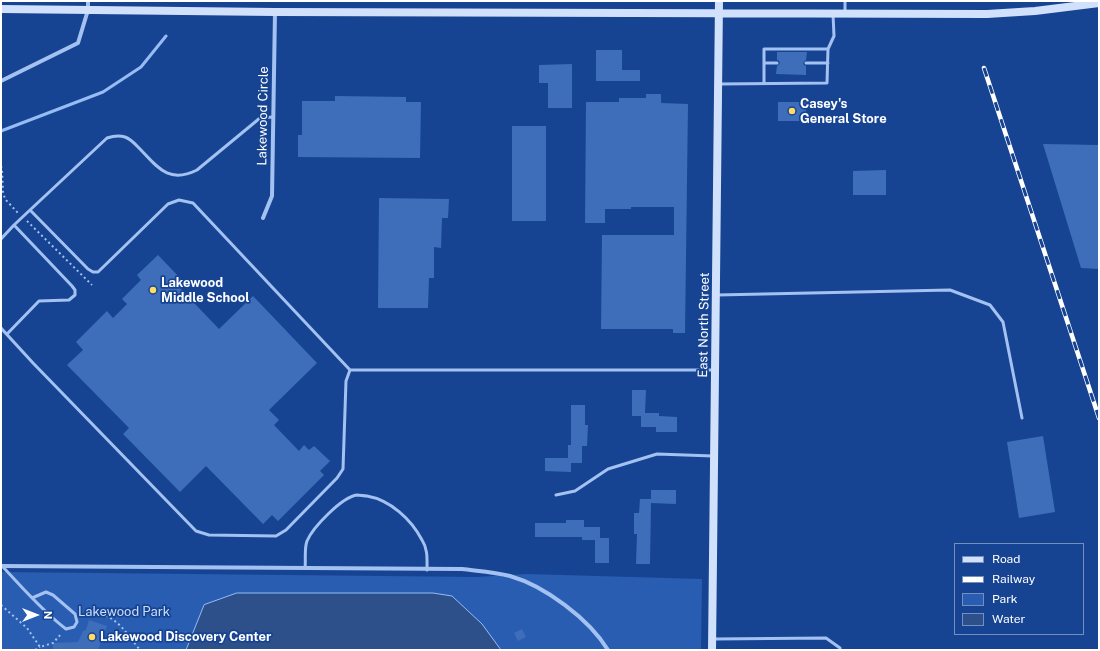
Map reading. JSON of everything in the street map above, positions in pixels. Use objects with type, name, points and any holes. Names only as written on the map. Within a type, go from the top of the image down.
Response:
[{"type":"main road","name":"East North Street","points":[[712,650],[719,1]]},
{"type":"main road","points":[[1,9],[275,12],[987,14],[1035,11],[1099,3]]},
{"type":"street","points":[[1,81],[78,43],[88,10],[88,1]]},
{"type":"street","name":"Lakewood Circle","points":[[263,218],[272,196],[275,12]]},
{"type":"street","points":[[1,566],[428,570],[462,569],[486,572],[510,576],[535,586],[574,611],[608,650]]},
{"type":"lane","points":[[845,1],[845,14]]},
{"type":"lane","points":[[718,84],[827,83],[828,49],[834,36],[833,14]]},
{"type":"lane","points":[[764,83],[764,49],[828,49]]},
{"type":"lane","points":[[764,63],[777,64]]},
{"type":"lane","points":[[806,63],[828,63]]},
{"type":"lane","points":[[1,239],[107,138],[116,136],[125,137],[132,141],[167,174],[180,175],[197,170],[260,118],[273,117]]},
{"type":"lane","points":[[30,210],[88,269],[93,272],[98,272],[168,204],[179,200],[193,203],[350,370],[716,370]]},
{"type":"lane","points":[[7,334],[39,301],[69,300],[75,295],[75,290],[72,286],[14,225]]},
{"type":"lane","points":[[717,296],[950,290],[990,305],[1003,322],[1022,418]]},
{"type":"lane","points":[[1,328],[196,531],[209,535],[276,536],[286,530],[338,478],[343,469],[346,381],[350,370]]},
{"type":"lane","points":[[556,495],[575,491],[608,469],[657,454],[714,456]]},
{"type":"lane","points":[[305,568],[306,543],[313,529],[340,503],[357,495],[376,498],[392,506],[410,523],[423,540],[428,554],[428,570]]},
{"type":"lane","points":[[1,566],[32,598],[54,620],[66,629],[74,627],[77,622],[75,614],[53,595],[46,592],[32,598]]},
{"type":"lane","points":[[712,639],[826,638],[840,648],[840,650]]},
{"type":"path","points":[[1,605],[27,628],[40,647]]},
{"type":"path","points":[[76,618],[88,614],[100,613],[119,623],[140,650]]},
{"type":"path","points":[[35,650],[53,643],[66,629]]},
{"type":"green space","name":"Lakewood Park","points":[[1,572],[477,577],[527,574],[702,579],[701,650],[1,650]]},
{"type":"water","points":[[237,593],[433,593],[452,596],[482,624],[501,650],[186,650],[204,605]]},
{"type":"building","points":[[596,50],[622,50],[622,70],[640,70],[640,81],[596,81]]},
{"type":"building","name":"Casey's General Store","points":[[777,52],[807,52],[806,60],[803,63],[806,66],[806,75],[776,74],[777,66],[780,63],[777,60]]},
{"type":"building","points":[[572,64],[572,108],[548,108],[548,83],[539,83],[539,65]]},
{"type":"building","points":[[646,94],[661,94],[661,103],[688,104],[685,333],[673,333],[673,329],[601,329],[602,235],[674,235],[674,207],[631,207],[631,209],[605,209],[605,223],[585,223],[586,102],[619,102],[619,98],[646,98]]},
{"type":"building","points":[[335,96],[406,97],[406,102],[421,102],[420,158],[298,157],[298,135],[302,135],[302,101],[335,101]]},
{"type":"building","name":"Casey's General Store","points":[[778,102],[806,102],[806,121],[778,121]]},
{"type":"building","points":[[512,126],[546,126],[546,221],[512,221]]},
{"type":"building","points":[[1043,144],[1099,145],[1099,269],[1081,268]]},
{"type":"building","points":[[886,170],[886,195],[853,195],[853,171]]},
{"type":"building","points":[[379,198],[449,199],[448,218],[442,218],[441,248],[434,247],[434,278],[429,278],[428,308],[378,308]]},
{"type":"building","points":[[158,255],[182,280],[177,285],[219,329],[253,296],[317,363],[269,410],[279,420],[274,425],[299,451],[304,445],[309,450],[314,446],[330,461],[320,471],[324,475],[278,521],[272,515],[263,524],[206,466],[180,492],[123,434],[129,428],[67,365],[83,350],[76,342],[107,311],[113,318],[127,304],[122,299],[141,280],[137,275]]},
{"type":"building","points":[[632,390],[646,390],[645,413],[659,413],[659,416],[677,417],[677,432],[656,432],[656,427],[641,427],[641,416],[632,416]]},
{"type":"building","points":[[571,405],[585,405],[585,425],[588,425],[587,446],[582,446],[582,463],[571,463],[571,472],[545,471],[545,458],[568,458],[568,445],[571,445]]},
{"type":"building","points":[[1043,436],[1055,512],[1019,518],[1007,442]]},
{"type":"building","points":[[651,490],[676,490],[676,504],[651,503],[650,564],[636,564],[637,534],[634,534],[634,513],[639,513],[640,499],[651,499]]},
{"type":"building","points":[[566,520],[584,520],[584,527],[600,527],[600,538],[609,538],[609,563],[595,563],[595,540],[582,540],[582,537],[535,537],[535,523],[566,523]]},
{"type":"building","name":"Lakewood Discovery Center","points":[[89,620],[107,626],[98,650],[53,650],[53,643],[78,642],[83,631],[86,630]]},
{"type":"building","points":[[522,629],[526,637],[518,641],[514,633]]},
{"type":"waterway","points":[[1,131],[103,92],[141,67],[166,36]]},
{"type":"railway","points":[[984,68],[1099,418]]},
{"type":"place","name":"Casey's General Store","points":[[792,111]]},
{"type":"place","name":"Lakewood Middle School","points":[[153,290]]},
{"type":"place","name":"Lakewood Discovery Center","points":[[92,637]]}]
